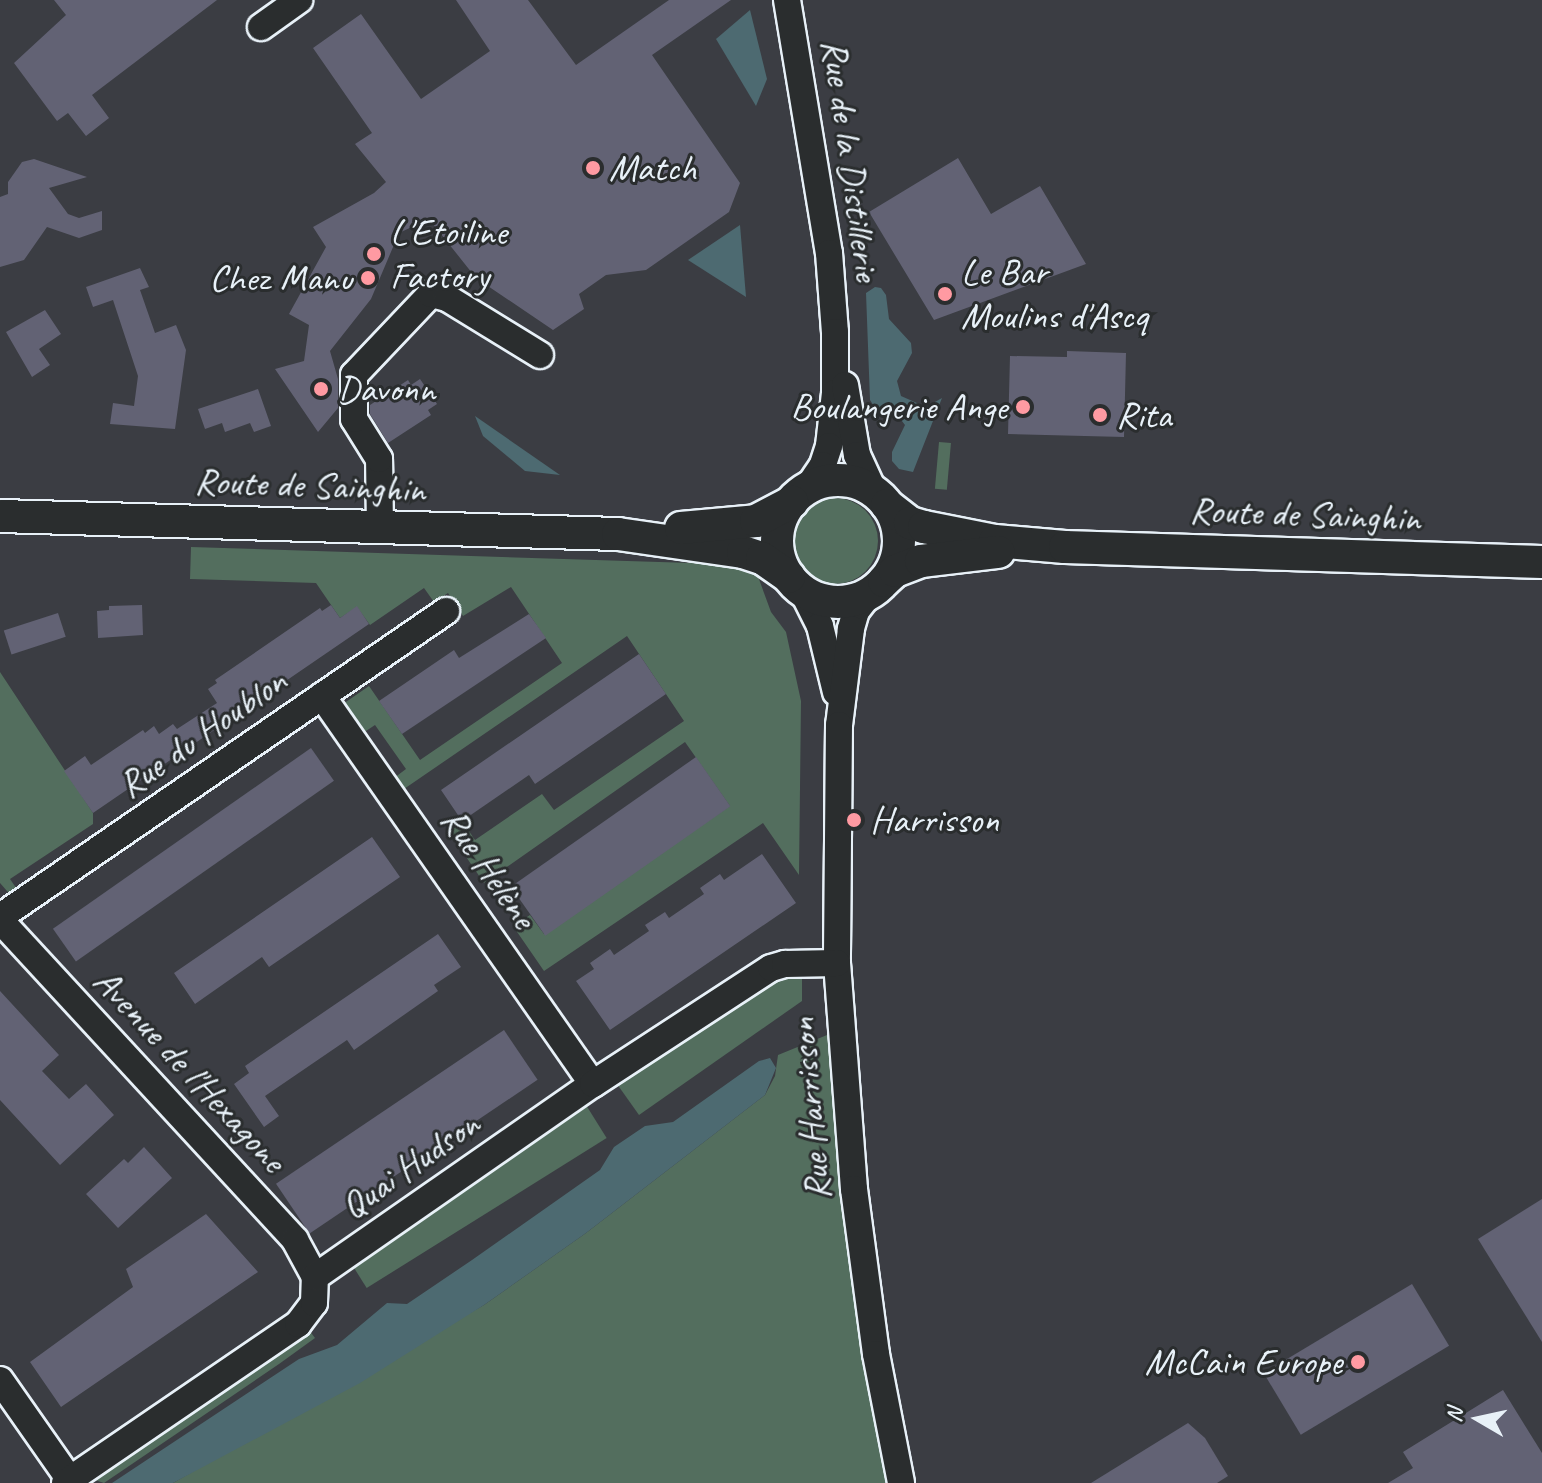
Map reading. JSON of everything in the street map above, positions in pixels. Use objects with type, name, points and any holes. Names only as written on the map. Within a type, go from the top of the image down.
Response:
[{"type":"street","points":[[261,27],[299,0]]},
{"type":"street","name":"Rue de la Distillerie","points":[[787,0],[829,253],[835,332],[835,393],[829,446],[823,465],[799,496]]},
{"type":"street","points":[[380,527],[379,459],[354,419],[354,375],[431,294],[447,298],[540,355]]},
{"type":"street","name":"Rue de la Distillerie","points":[[835,332],[857,455],[881,499]]},
{"type":"street","points":[[841,480],[881,499],[898,530],[898,548],[877,587],[835,602],[796,584],[781,561],[777,543],[782,517],[799,496],[822,482],[841,480]]},
{"type":"street","name":"Route de Sainghin","points":[[0,516],[618,534],[749,523],[777,513],[799,496]]},
{"type":"street","name":"Route de Sainghin","points":[[881,499],[910,523],[995,541],[1065,547],[1542,562]]},
{"type":"street","name":"Route de Sainghin","points":[[618,534],[743,552],[762,558],[796,584]]},
{"type":"street","name":"Route de Sainghin","points":[[877,587],[895,571],[921,561],[1065,547]]},
{"type":"street","name":"Rue Harrisson","points":[[796,584],[820,626],[829,657],[839,725]]},
{"type":"street","name":"Rue Harrisson","points":[[877,587],[856,611],[851,629],[839,725],[837,963],[854,1189],[874,1339],[901,1483]]},
{"type":"street","name":"Rue du Houblon","points":[[0,919],[446,611]]},
{"type":"street","name":"Rue Hélène","points":[[322,696],[593,1084]]},
{"type":"street","name":"Avenue de l'Hexagone","points":[[0,919],[295,1240],[315,1277]]},
{"type":"street","name":"Quai Hudson","points":[[315,1277],[593,1084],[763,972],[785,964],[837,963]]},
{"type":"street","points":[[0,1380],[68,1481],[298,1324],[314,1303],[315,1277]]},
{"type":"green space","points":[[939,442],[951,443],[947,490],[935,489]]},
{"type":"green space","points":[[835,498],[859,505],[871,517],[878,541],[871,565],[859,577],[835,584],[811,577],[799,565],[792,541],[799,517],[811,505]]},
{"type":"green space","points":[[191,547],[723,564],[756,571],[771,612],[786,632],[801,701],[799,875],[763,823],[544,971],[513,926],[530,915],[544,934],[730,806],[685,742],[484,883],[447,829],[461,819],[475,840],[542,794],[554,810],[684,721],[627,636],[404,789],[394,778],[406,769],[375,725],[363,733],[343,704],[369,686],[420,760],[562,663],[511,587],[463,616],[448,593],[434,602],[424,588],[370,625],[357,607],[340,618],[316,583],[190,579]]},
{"type":"green space","points":[[0,672],[93,813],[93,824],[10,879],[21,895],[14,899],[0,883]]},
{"type":"green space","points":[[777,978],[802,978],[802,1001],[639,1115],[617,1084],[749,994]]},
{"type":"green space","points":[[854,1024],[851,1230],[895,1483],[173,1483],[484,1305],[586,1233],[765,1095],[775,1076],[778,1055]]},
{"type":"green space","points":[[586,1105],[607,1138],[367,1288],[346,1255]]},
{"type":"green space","points":[[309,1330],[315,1338],[279,1364],[104,1483],[92,1479]]},
{"type":"water","points":[[750,10],[767,79],[756,106],[716,39]]},
{"type":"water","points":[[740,225],[746,297],[688,260]]},
{"type":"water","points":[[875,287],[881,288],[886,295],[889,319],[911,343],[912,353],[897,381],[901,396],[926,407],[942,398],[913,472],[899,469],[892,461],[892,452],[905,425],[895,412],[877,411],[870,400],[866,293]]},
{"type":"water","points":[[475,416],[560,475],[525,471],[483,436]]},
{"type":"water","points":[[770,1058],[776,1068],[765,1095],[586,1233],[484,1305],[360,1383],[173,1483],[112,1483],[299,1359],[337,1345],[387,1303],[407,1304],[600,1170],[614,1147],[645,1126],[673,1122],[759,1061]]},
{"type":"building","points":[[54,0],[217,0],[92,95],[109,118],[86,136],[68,113],[57,121],[14,63],[66,15]]},
{"type":"building","points":[[456,0],[528,0],[576,65],[669,0],[731,0],[652,55],[740,183],[729,212],[646,270],[606,275],[579,294],[584,309],[553,330],[476,278],[429,219],[399,233],[371,299],[330,351],[338,379],[338,408],[318,432],[275,369],[304,361],[309,325],[289,314],[326,247],[313,227],[374,193],[386,182],[355,144],[372,133],[313,48],[361,14],[421,99],[490,51]]},
{"type":"building","points":[[958,158],[991,214],[1040,186],[1086,264],[934,320],[869,212]]},
{"type":"building","points":[[34,159],[87,177],[49,188],[68,214],[79,218],[102,211],[102,230],[79,238],[47,227],[24,260],[0,267],[0,197],[8,194],[8,182],[22,162]]},
{"type":"building","points":[[140,268],[149,287],[140,290],[155,333],[176,325],[186,350],[175,429],[110,424],[113,403],[134,406],[138,376],[113,300],[93,307],[86,287]]},
{"type":"building","points":[[45,310],[61,334],[39,349],[50,365],[32,377],[6,332]]},
{"type":"building","points":[[1067,351],[1126,353],[1124,437],[1008,434],[1010,356],[1067,357]]},
{"type":"building","points":[[420,379],[437,404],[428,410],[431,415],[388,443],[370,414],[370,405],[408,380],[411,385]]},
{"type":"building","points":[[258,389],[271,426],[254,432],[250,423],[225,432],[222,423],[205,429],[198,409]]},
{"type":"building","points":[[142,605],[143,635],[98,638],[97,611],[109,610],[109,606]]},
{"type":"building","points":[[331,605],[340,618],[357,606],[369,624],[93,813],[64,771],[85,756],[91,765],[143,730],[145,733],[154,726],[159,734],[173,724],[177,729],[217,703],[208,689],[217,683],[215,680],[320,608],[322,611]]},
{"type":"building","points":[[58,613],[66,637],[12,654],[4,631]]},
{"type":"building","points":[[529,614],[546,638],[402,734],[379,701],[454,650],[459,658]]},
{"type":"building","points":[[639,654],[666,694],[535,784],[529,775],[462,821],[441,790]]},
{"type":"building","points":[[311,748],[334,781],[76,961],[53,929]]},
{"type":"building","points":[[696,757],[730,806],[545,936],[511,887]]},
{"type":"building","points":[[372,837],[400,877],[269,967],[262,957],[195,1004],[174,973]]},
{"type":"building","points":[[762,854],[796,903],[610,1030],[576,981],[594,969],[590,963],[610,949],[614,955],[649,931],[645,925],[665,912],[669,918],[704,894],[700,888],[720,874],[724,880]]},
{"type":"building","points":[[438,934],[461,967],[434,985],[438,991],[354,1050],[347,1040],[265,1096],[279,1116],[264,1127],[234,1084],[249,1073],[245,1066]]},
{"type":"building","points":[[0,991],[59,1055],[42,1071],[69,1099],[86,1084],[114,1115],[60,1165],[0,1100]]},
{"type":"building","points":[[504,1030],[538,1080],[310,1234],[276,1184]]},
{"type":"building","points":[[144,1147],[172,1178],[118,1228],[86,1194],[124,1159],[128,1163]]},
{"type":"building","points":[[1542,1199],[1542,1342],[1478,1239]]},
{"type":"building","points":[[206,1214],[258,1272],[61,1407],[30,1362],[133,1287],[126,1269]]},
{"type":"building","name":"McCain Europe","points":[[1412,1284],[1449,1346],[1301,1435],[1264,1373]]},
{"type":"building","points":[[1503,1390],[1542,1453],[1542,1483],[1388,1483],[1413,1468],[1403,1452]]},
{"type":"building","points":[[1188,1423],[1205,1438],[1228,1476],[1217,1483],[1091,1483]]},
{"type":"place","name":"Match","points":[[593,168]]},
{"type":"place","name":"L'Etoiline Factory","points":[[374,254]]},
{"type":"place","name":"Chez Manu","points":[[368,278]]},
{"type":"place","name":"Le Bar Moulins d'Ascq","points":[[945,294]]},
{"type":"place","name":"Davonn","points":[[321,389]]},
{"type":"place","name":"Boulangerie Ange","points":[[1023,407]]},
{"type":"place","name":"Rita","points":[[1100,415]]},
{"type":"place","name":"Harrisson","points":[[854,820]]},
{"type":"place","name":"McCain Europe","points":[[1358,1362]]}]
